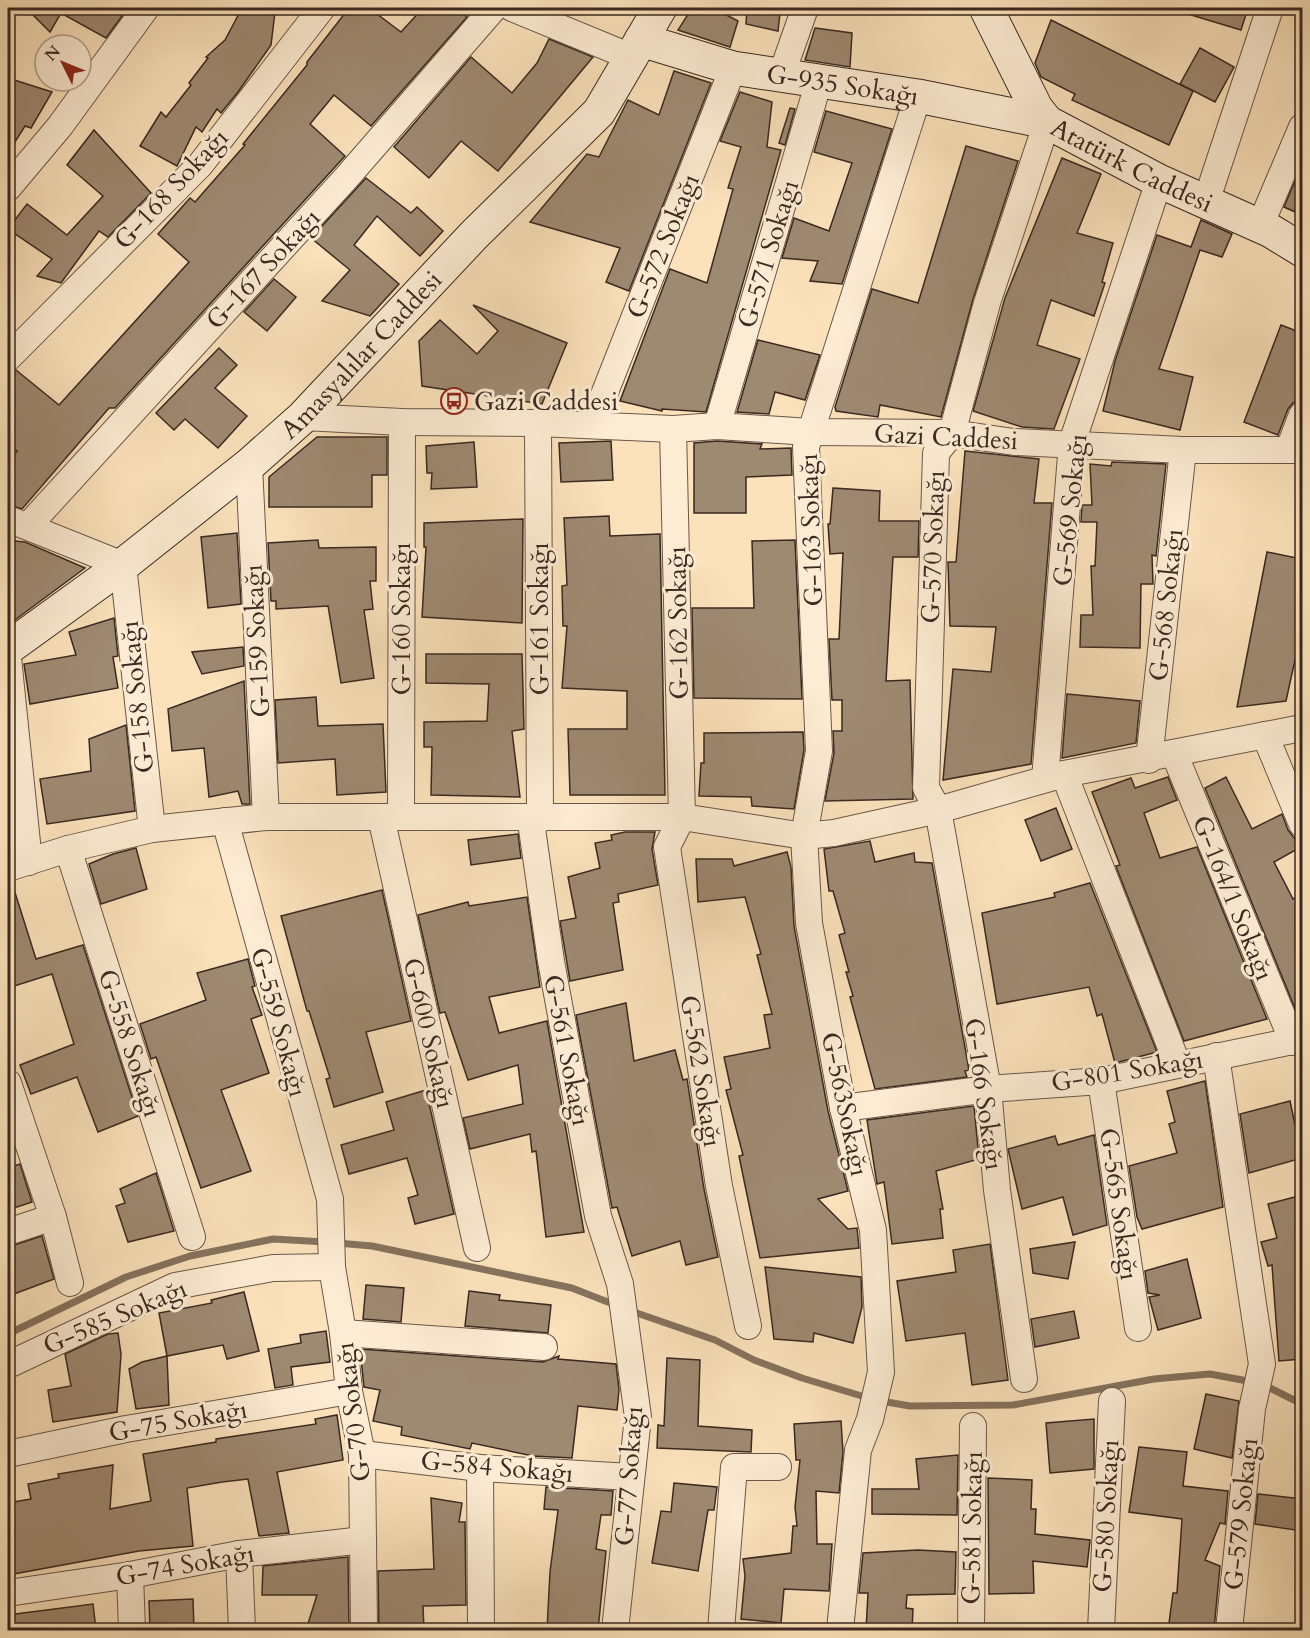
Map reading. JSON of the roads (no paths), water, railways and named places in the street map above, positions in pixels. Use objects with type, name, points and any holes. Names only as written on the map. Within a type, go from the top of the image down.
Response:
[{"type":"main road","name":"Amasyalılar Caddesi","points":[[8,648],[123,565],[249,465],[303,417],[474,235],[599,112],[660,8]]},
{"type":"main road","name":"Atatürk Caddesi","points":[[993,13],[1036,108],[1047,122],[1159,181],[1260,226],[1302,250]]},
{"type":"main road","name":"G-935 Sokağı","points":[[636,48],[733,68],[918,96],[1047,122]]},
{"type":"street","points":[[8,188],[60,126],[146,8]]},
{"type":"street","name":"G-168 Sokağı","points":[[12,344],[200,165],[322,8]]},
{"type":"street","name":"G-167 Sokağı","points":[[18,523],[346,177],[494,8]]},
{"type":"street","points":[[512,8],[636,48]]},
{"type":"street","points":[[781,76],[806,8]]},
{"type":"street","points":[[1206,202],[1270,8]]},
{"type":"street","name":"G-572 Sokağı","points":[[592,424],[733,68]]},
{"type":"street","name":"G-571 Sokağı","points":[[717,426],[819,81]]},
{"type":"street","name":"G-163 Sokağı","points":[[804,836],[819,751],[806,447],[918,96]]},
{"type":"street","name":"G-570 Sokağı","points":[[938,810],[926,788],[936,453],[952,433],[987,303],[1047,122]]},
{"type":"street","points":[[1260,226],[1302,127]]},
{"type":"street","name":"G-569 Sokağı","points":[[1055,776],[1072,443],[1159,181]]},
{"type":"street","points":[[1296,449],[1302,415]]},
{"type":"street","name":"Gazi Caddesi","points":[[303,417],[402,422],[592,424],[673,429],[717,426],[812,432],[952,433],[1014,442],[1183,450],[1296,449]]},
{"type":"street","name":"G-160 Sokağı","points":[[391,817],[402,422]]},
{"type":"street","name":"G-161 Sokağı","points":[[538,423],[540,816]]},
{"type":"street","name":"G-162 Sokağı","points":[[673,429],[681,817]]},
{"type":"street","name":"G-568 Sokağı","points":[[1149,760],[1183,450]]},
{"type":"street","name":"G-159 Sokağı","points":[[249,465],[266,817]]},
{"type":"street","points":[[18,523],[123,565]]},
{"type":"street","name":"G-158 Sokağı","points":[[123,565],[152,829]]},
{"type":"street","points":[[8,658],[18,865],[68,849],[152,829],[266,817],[681,817],[804,836],[869,827],[938,810],[1055,776],[1149,760],[1302,728]]},
{"type":"street","points":[[1265,735],[1302,824]]},
{"type":"street","name":"G-164/1 Sokağı","points":[[1174,753],[1298,1041]]},
{"type":"street","points":[[1055,776],[1177,1063]]},
{"type":"street","name":"G-166 Sokağı","points":[[938,810],[988,1089],[997,1190],[1024,1379]]},
{"type":"street","name":"G-561 Sokağı","points":[[540,816],[531,829],[551,961],[598,1216],[620,1284],[626,1322]]},
{"type":"street","name":"G-600 Sokağı","points":[[391,817],[477,1248]]},
{"type":"street","name":"G-562 Sokağı","points":[[681,817],[668,846],[719,1186],[748,1326]]},
{"type":"street","name":"G-559 Sokağı","points":[[225,821],[330,1199],[332,1267]]},
{"type":"street","name":"G-563Sokağı","points":[[804,836],[809,923],[843,1108],[873,1230],[881,1372],[870,1419],[858,1450],[840,1630]]},
{"type":"street","name":"G-558 Sokağı","points":[[68,849],[192,1238]]},
{"type":"street","name":"G-801 Sokağı","points":[[843,1108],[988,1089],[1101,1081],[1177,1063],[1298,1041]]},
{"type":"street","name":"G-579 Sokağı","points":[[1216,1056],[1261,1368],[1255,1399],[1229,1630]]},
{"type":"street","name":"G-565 Sokağı","points":[[1101,1081],[1138,1328]]},
{"type":"street","points":[[10,1096],[53,1218],[70,1283]]},
{"type":"street","points":[[8,1232],[53,1218]]},
{"type":"street","name":"G-70 Sokağı","points":[[332,1267],[343,1333],[349,1391],[362,1454],[364,1630]]},
{"type":"street","name":"G-585 Sokağı","points":[[8,1365],[175,1286],[273,1268],[332,1267]]},
{"type":"street","name":"G-77 Sokağı","points":[[615,1630],[638,1417],[626,1322]]},
{"type":"street","points":[[343,1333],[544,1347]]},
{"type":"street","name":"G-75 Sokağı","points":[[8,1454],[126,1429],[349,1391]]},
{"type":"street","name":"G-580 Sokağı","points":[[1101,1630],[1112,1401]]},
{"type":"street","name":"G-581 Sokağı","points":[[971,1630],[974,1426]]},
{"type":"street","name":"G-584 Sokağı","points":[[362,1454],[480,1468],[631,1477]]},
{"type":"street","points":[[721,1630],[734,1467],[778,1467]]},
{"type":"street","points":[[480,1468],[481,1630]]},
{"type":"street","name":"G-74 Sokağı","points":[[8,1593],[130,1575],[239,1554],[363,1540]]},
{"type":"street","points":[[239,1554],[242,1630]]},
{"type":"street","points":[[130,1575],[132,1630]]},
{"type":"waterway","points":[[8,1334],[126,1277],[190,1256],[273,1239],[326,1242]]},
{"type":"waterway","points":[[337,1243],[372,1246],[572,1288],[618,1306]]},
{"type":"waterway","points":[[628,1310],[715,1340],[754,1360],[802,1378],[875,1400],[910,1406],[1013,1405],[1154,1379],[1210,1374],[1253,1382]]},
{"type":"waterway","points":[[1264,1385],[1302,1404]]},
{"type":"place","name":"Gazi Caddesi","points":[[454,401]]}]
